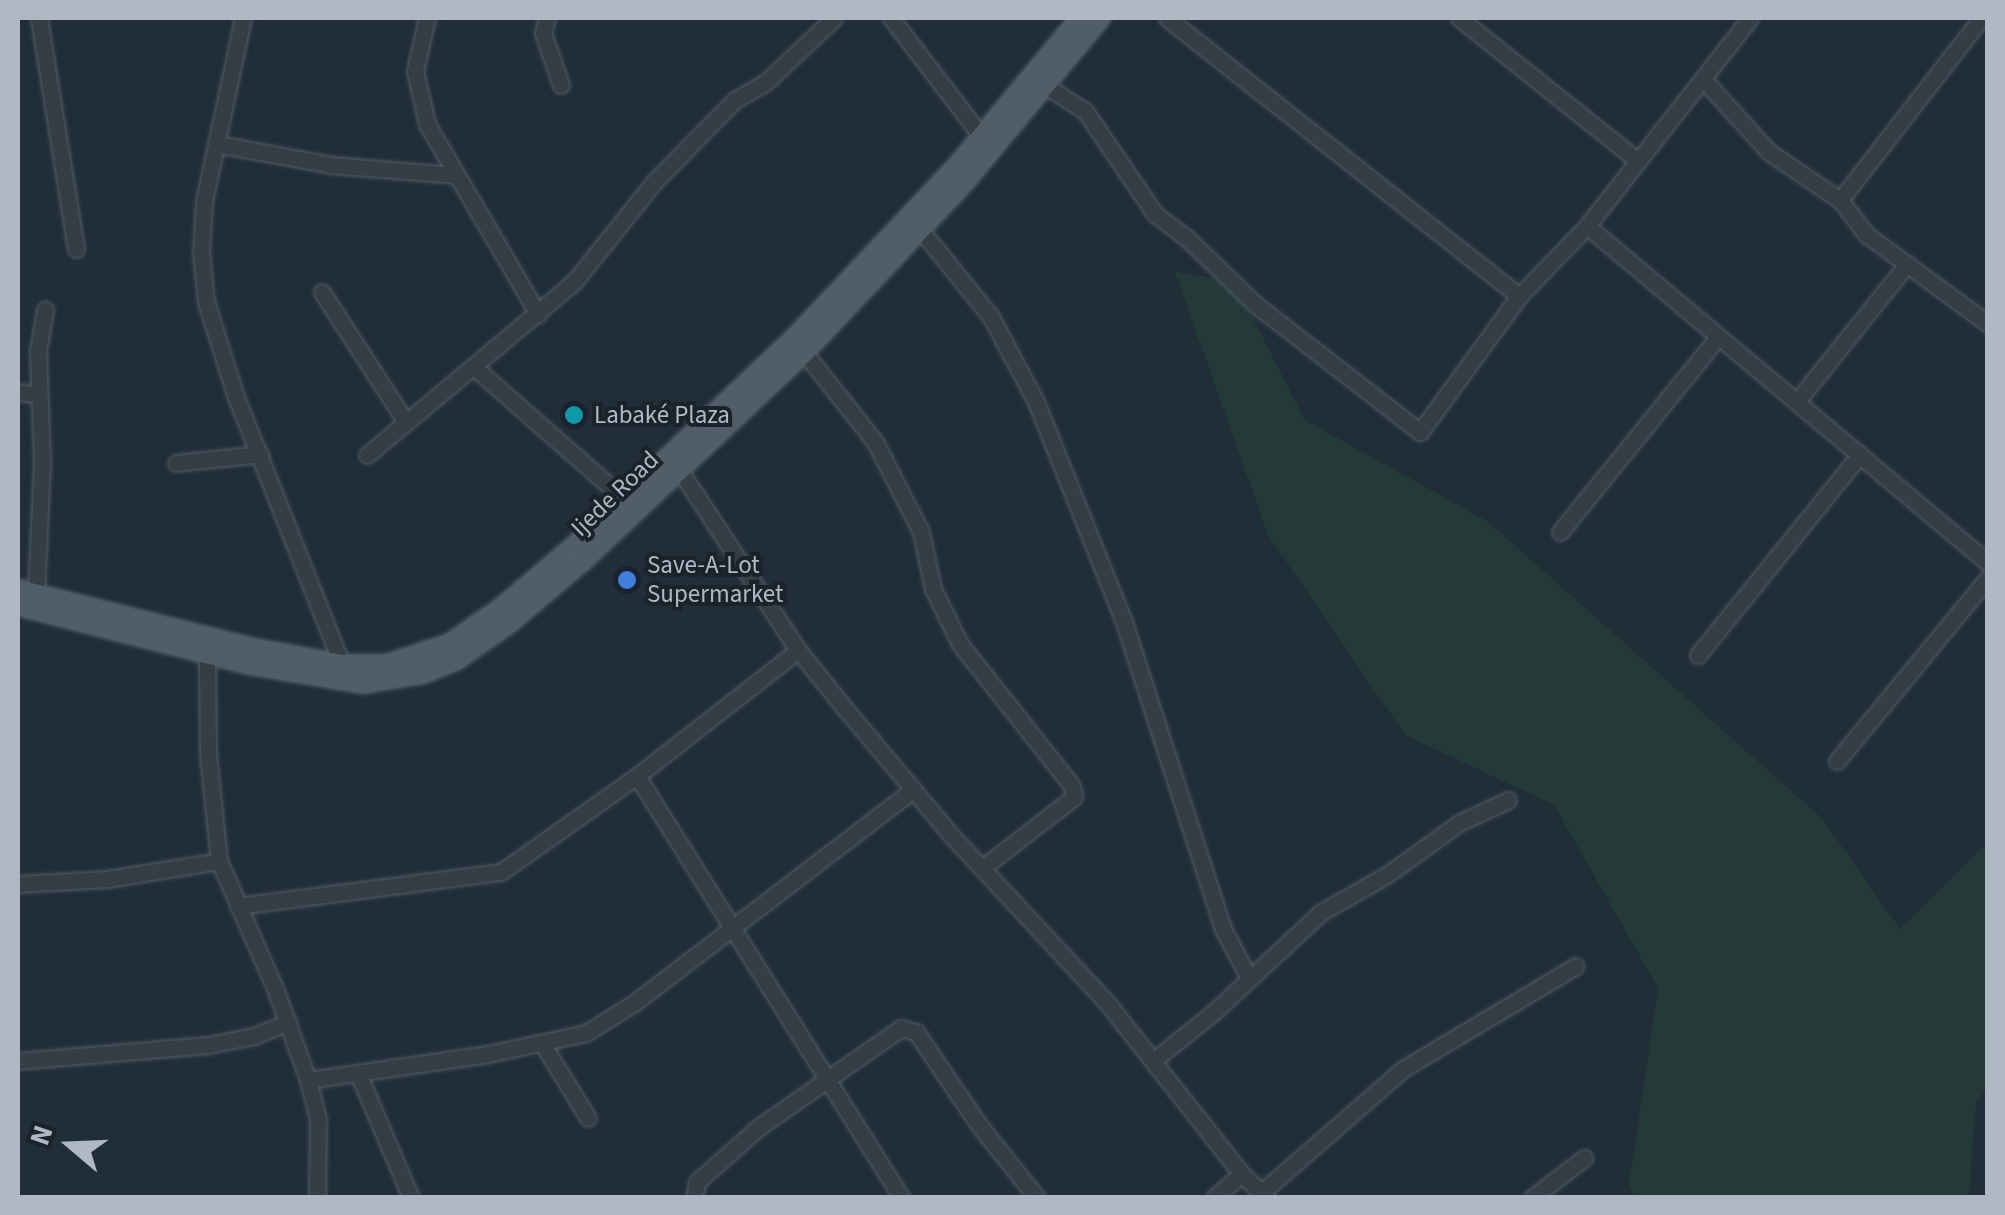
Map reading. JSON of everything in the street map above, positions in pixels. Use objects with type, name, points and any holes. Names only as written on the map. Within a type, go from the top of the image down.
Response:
[{"type":"main road","name":"Ijede Road","points":[[24,596],[249,648],[342,665],[387,665],[450,644],[502,608],[795,338],[982,137],[1080,18]]},
{"type":"main road","name":"Ijede Road","points":[[24,596],[208,653],[362,683],[423,673],[456,659],[510,622],[804,352],[1046,86],[1100,18]]},
{"type":"street","points":[[39,18],[76,248]]},
{"type":"street","points":[[243,18],[201,230],[206,302],[231,384],[342,665]]},
{"type":"street","points":[[427,18],[416,72],[427,124],[538,314]]},
{"type":"street","points":[[548,18],[543,33],[561,84]]},
{"type":"street","points":[[367,455],[573,283],[642,196],[695,140],[736,100],[765,83],[834,18]]},
{"type":"street","points":[[892,18],[982,137]]},
{"type":"street","points":[[1167,18],[1519,296]]},
{"type":"street","points":[[1459,18],[1637,160]]},
{"type":"street","points":[[1046,86],[1085,111],[1155,214],[1188,239],[1255,304],[1420,432],[1519,296],[1587,226],[1748,18]]},
{"type":"street","points":[[1840,200],[1981,18]]},
{"type":"street","points":[[1703,79],[1769,152],[1840,200],[1867,235],[1984,314]]},
{"type":"street","points":[[217,144],[330,165],[454,174]]},
{"type":"street","points":[[1587,226],[1988,563]]},
{"type":"street","points":[[919,228],[991,317],[1036,402],[1123,618],[1223,929],[1248,976]]},
{"type":"street","points":[[1797,401],[1906,264]]},
{"type":"street","points":[[322,292],[405,421]]},
{"type":"street","points":[[24,596],[42,462],[38,352],[45,310]]},
{"type":"street","points":[[1560,532],[1718,338]]},
{"type":"street","points":[[804,352],[875,442],[921,532],[933,590],[960,644],[1072,786],[1074,797],[982,868]]},
{"type":"street","points":[[475,368],[624,499]]},
{"type":"street","points":[[18,392],[39,395]]},
{"type":"street","points":[[176,463],[261,454]]},
{"type":"street","points":[[1698,655],[1860,454]]},
{"type":"street","points":[[678,468],[798,650],[913,790],[1154,1060],[1242,1174],[1264,1194],[1403,1069],[1576,966]]},
{"type":"street","points":[[1838,761],[1988,578]]},
{"type":"street","points":[[238,906],[501,872],[637,776],[798,650]]},
{"type":"street","points":[[208,653],[208,755],[219,861],[288,1022],[308,1080],[318,1119],[314,1197]]},
{"type":"street","points":[[637,776],[902,1198]]},
{"type":"street","points":[[308,1080],[586,1033],[607,1022],[913,790]]},
{"type":"street","points":[[1154,1060],[1215,1011],[1248,976],[1326,909],[1388,874],[1458,823],[1508,800]]},
{"type":"street","points":[[18,884],[107,879],[219,861]]},
{"type":"street","points":[[18,1061],[208,1044],[254,1036],[288,1022]]},
{"type":"street","points":[[694,1198],[697,1182],[758,1127],[894,1031],[916,1032],[978,1125],[1037,1198]]},
{"type":"street","points":[[542,1042],[588,1118]]},
{"type":"street","points":[[358,1073],[411,1198]]},
{"type":"street","points":[[1532,1198],[1584,1158]]},
{"type":"street","points":[[1214,1198],[1242,1174]]},
{"type":"green space","points":[[1175,272],[1234,281],[1305,420],[1487,521],[1822,818],[1900,929],[1987,843],[1988,1087],[1976,1103],[1969,1197],[1634,1197],[1629,1185],[1658,988],[1554,805],[1405,735],[1268,535]]},
{"type":"place","name":"Labaké Plaza","points":[[574,415]]},
{"type":"place","name":"Save-A-Lot Supermarket","points":[[627,580]]}]
